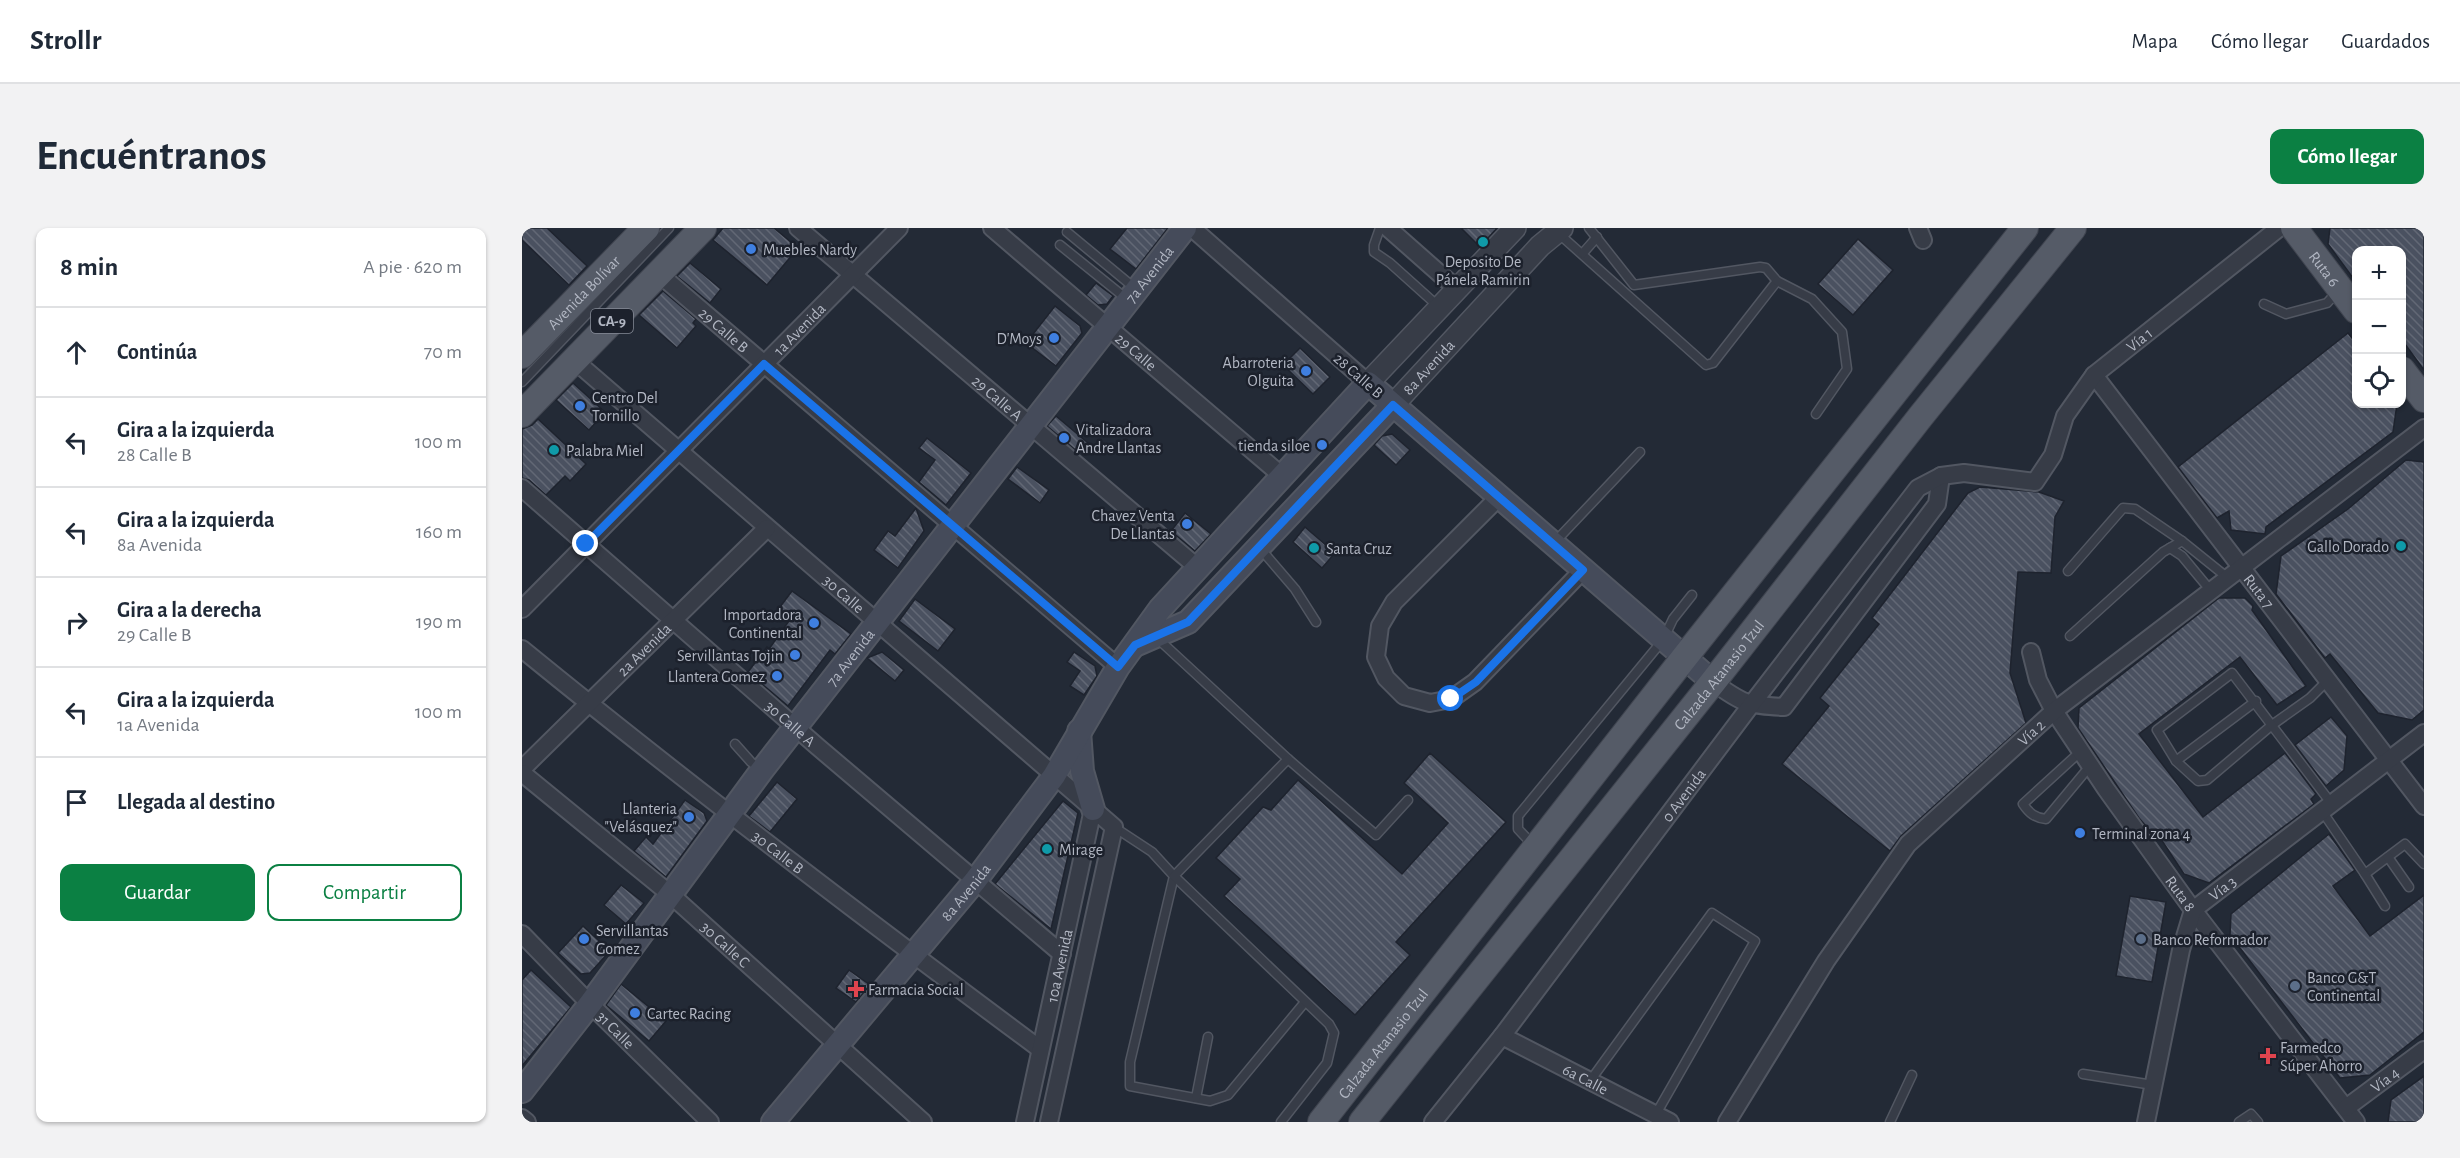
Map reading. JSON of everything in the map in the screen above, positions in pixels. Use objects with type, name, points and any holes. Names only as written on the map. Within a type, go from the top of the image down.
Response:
[{"type":"main road","name":"Avenida Bolívar","points":[[522,355],[646,228]]},
{"type":"main road","name":"CA-9","points":[[522,414],[703,228]]},
{"type":"main road","name":"7a Avenida","points":[[522,1091],[590,1004],[729,812],[1185,228]]},
{"type":"main road","name":"Calzada Atanasio Tzul","points":[[1321,1122],[1684,658],[2025,228]]},
{"type":"main road","name":"Calzada Atanasio Tzul","points":[[1362,1122],[1713,682],[1921,416],[2073,228]]},
{"type":"main road","name":"Ruta 6","points":[[2294,228],[2352,305]]},
{"type":"main road","points":[[2406,374],[2424,399]]},
{"type":"main road","name":"28 Calle B","points":[[1368,383],[1713,682]]},
{"type":"main road","name":"8a Avenida","points":[[773,1122],[975,881],[1054,776],[1118,667],[1146,637],[1160,609],[1368,383]]},
{"type":"main road","name":"8a Avenida","points":[[1146,637],[1188,622],[1393,405]]},
{"type":"main road","points":[[1079,731],[1082,771],[1093,809]]},
{"type":"street","name":"29 Calle A","points":[[798,228],[1197,567]]},
{"type":"street","name":"1a Avenida","points":[[522,609],[899,228]]},
{"type":"street","name":"29 Calle","points":[[992,228],[1281,475]]},
{"type":"street","name":"28 Calle B","points":[[1192,228],[1368,383]]},
{"type":"street","points":[[1388,228],[1457,290]]},
{"type":"street","name":"8a Avenida","points":[[1368,383],[1515,228]]},
{"type":"street","name":"Vía 1","points":[[2035,482],[2053,455],[2065,416],[2094,375],[2279,228]]},
{"type":"street","name":"8a Avenida","points":[[1393,405],[1540,246],[1560,230]]},
{"type":"street","name":"29 Calle B","points":[[658,273],[1118,667]]},
{"type":"street","name":"30 Calle","points":[[574,360],[1114,827]]},
{"type":"street","name":"Ruta 7","points":[[2094,375],[2235,573],[2327,681],[2424,806]]},
{"type":"street","name":"Vía 2","points":[[1727,1122],[1826,961],[1908,844],[2054,711],[2424,428]]},
{"type":"street","name":"0 Avenida","points":[[1433,1122],[1502,1036],[1750,705],[1918,488],[1941,476],[1964,473],[2035,482]]},
{"type":"street","name":"28 Calle B","points":[[1713,682],[1734,698],[1750,705],[1784,707],[1937,504],[1941,476]]},
{"type":"street","name":"30 Calle A","points":[[522,488],[672,621],[1062,954]]},
{"type":"street","points":[[1499,497],[1394,602],[1380,626],[1376,657],[1386,678],[1404,696],[1430,703],[1451,699],[1476,682],[1583,570]]},
{"type":"street","name":"2a Avenida","points":[[522,771],[766,528]]},
{"type":"street","name":"30 Calle B","points":[[522,649],[588,704],[1040,1049]]},
{"type":"street","name":"Ruta 8","points":[[2031,652],[2038,680],[2054,711],[2090,766],[2193,910],[2356,1122]]},
{"type":"street","name":"Vía 3","points":[[2150,1120],[2152,1085],[2181,950],[2193,910],[2424,733]]},
{"type":"street","name":"30 Calle C","points":[[522,771],[670,894],[837,1047],[923,1122]]},
{"type":"street","name":"10a Avenida","points":[[1025,1122],[1093,809]]},
{"type":"street","name":"10a Avenida","points":[[1048,1122],[1114,827]]},
{"type":"street","name":"31 Calle","points":[[522,934],[710,1122]]},
{"type":"street","name":"6a Calle","points":[[1502,1036],[1663,1118]]},
{"type":"street","name":"Vía 4","points":[[2346,1108],[2424,1050]]},
{"type":"street","points":[[522,1118],[527,1122]]},
{"type":"lane","points":[[522,382],[669,228]]},
{"type":"lane","points":[[1380,228],[1374,252],[1440,307]]},
{"type":"lane","points":[[1589,228],[1634,285],[1760,267],[1766,268],[1777,281],[1812,299],[1842,332],[1847,369],[1816,414]]},
{"type":"lane","points":[[1560,230],[1706,365],[1713,363],[1777,281]]},
{"type":"lane","points":[[1066,232],[1133,295]]},
{"type":"lane","points":[[1583,253],[1597,237]]},
{"type":"lane","points":[[1060,245],[1133,295]]},
{"type":"lane","points":[[2264,304],[2286,314],[2327,303],[2340,289]]},
{"type":"lane","points":[[1553,544],[1640,452]]},
{"type":"lane","points":[[2068,571],[2123,508],[2135,509],[2235,573]]},
{"type":"lane","points":[[2070,636],[2170,548],[2182,541]]},
{"type":"lane","points":[[1259,546],[1295,589],[1316,622]]},
{"type":"lane","points":[[2170,548],[2182,556],[2211,591]]},
{"type":"lane","points":[[1536,847],[1518,829],[1518,816],[1663,640],[1673,619],[1692,595]]},
{"type":"lane","points":[[1146,637],[1376,835],[1408,800]]},
{"type":"lane","points":[[2327,681],[2310,698],[2272,725],[2207,780],[2198,781],[2176,761],[2157,730],[2232,673],[2256,701],[2272,725],[2326,807],[2385,906]]},
{"type":"lane","points":[[2176,761],[2256,701]]},
{"type":"lane","points":[[735,744],[751,762],[762,770]]},
{"type":"lane","points":[[2081,752],[2023,804],[2030,813],[2046,819],[2090,766]]},
{"type":"lane","points":[[1288,759],[1174,876],[1130,1062],[1130,1086],[1210,1101],[1228,1095],[1305,1002]]},
{"type":"lane","points":[[1114,827],[1152,852],[1174,876],[1329,1024],[1334,1033],[1327,1063],[1281,1122]]},
{"type":"lane","points":[[2365,874],[2405,844],[2424,864]]},
{"type":"lane","points":[[2388,857],[2409,887]]},
{"type":"lane","points":[[1590,1081],[1712,913],[1755,941],[1663,1118]]},
{"type":"lane","points":[[1197,1098],[1208,1038]]},
{"type":"lane","points":[[2083,1074],[2152,1085]]},
{"type":"lane","points":[[1890,1122],[1912,1075]]},
{"type":"lane","points":[[2239,1122],[2251,1114],[2258,1122]]},
{"type":"building","points":[[522,228],[547,228],[587,266],[569,285],[522,240]]},
{"type":"building","name":"Muebles Nardy","points":[[723,228],[774,228],[798,248],[767,285],[713,240]]},
{"type":"building","points":[[1127,228],[1168,228],[1136,269],[1110,249]]},
{"type":"building","name":"Deposito De Pánela Ramirin","points":[[1461,228],[1497,228],[1480,247]]},
{"type":"building","points":[[2330,228],[2424,228],[2424,370],[2406,345],[2406,246],[2352,246],[2352,277],[2328,244]]},
{"type":"building","points":[[1858,239],[1893,270],[1853,315],[1818,284]]},
{"type":"building","points":[[690,263],[721,289],[710,303],[677,276]]},
{"type":"building","points":[[1096,283],[1113,296],[1107,304],[1098,305],[1086,295]]},
{"type":"building","points":[[663,291],[696,319],[693,323],[696,326],[677,348],[639,315]]},
{"type":"building","name":"D'Moys","points":[[1055,306],[1080,326],[1082,333],[1056,366],[1026,343]]},
{"type":"building","points":[[2348,333],[2352,338],[2352,408],[2396,408],[2393,432],[2266,527],[2265,534],[2231,530],[2229,511],[2217,518],[2178,467]]},
{"type":"building","name":"Abarroteria Olguita","points":[[1300,348],[1330,377],[1313,394],[1283,365]]},
{"type":"building","name":"Centro Del Tornillo","points":[[573,383],[605,412],[589,430],[556,400]]},
{"type":"building","points":[[1056,416],[1088,443],[1079,453],[1047,426]]},
{"type":"building","points":[[538,419],[586,464],[570,481],[565,476],[546,495],[529,480],[522,478],[522,429],[532,425]]},
{"type":"building","points":[[1392,434],[1410,450],[1396,465],[1374,445],[1382,436]]},
{"type":"building","points":[[927,438],[971,473],[946,505],[919,482],[935,460],[919,448]]},
{"type":"building","points":[[2406,460],[2424,462],[2424,710],[2412,720],[2378,713],[2330,654],[2325,658],[2276,594],[2281,556],[2348,509]]},
{"type":"building","points":[[1017,467],[1049,490],[1040,503],[1008,479]]},
{"type":"building","points":[[1980,487],[2039,492],[2064,501],[2055,517],[2051,573],[2018,572],[2010,673],[2026,723],[1901,836],[1890,851],[1782,764],[1829,706],[1820,698],[1879,624],[1872,618],[1968,493]]},
{"type":"building","points":[[916,508],[924,531],[898,568],[874,550],[888,531],[895,536]]},
{"type":"building","name":"Chavez Venta De Llantas","points":[[1185,513],[1211,534],[1195,551],[1171,531]]},
{"type":"building","name":"Santa Cruz","points":[[1305,527],[1335,553],[1322,568],[1293,542]]},
{"type":"building","points":[[792,591],[851,634],[835,654],[830,650],[788,706],[748,672],[767,647],[769,649],[789,621],[777,611]]},
{"type":"building","points":[[2219,598],[2245,598],[2253,606],[2252,610],[2306,686],[2277,705],[2240,657],[2139,734],[2203,817],[2285,753],[2316,794],[2311,799],[2314,804],[2209,883],[2184,874],[2157,833],[2153,834],[2139,818],[2078,728],[2079,708]]},
{"type":"building","points":[[915,599],[955,629],[938,651],[899,621]]},
{"type":"building","points":[[882,652],[904,670],[895,681],[867,658]]},
{"type":"building","points":[[1074,652],[1095,666],[1097,676],[1084,695],[1070,686],[1080,671],[1067,662]]},
{"type":"building","points":[[2331,717],[2347,736],[2344,770],[2326,786],[2295,745]]},
{"type":"building","points":[[1430,753],[1506,822],[1396,942],[1410,955],[1355,1015],[1224,896],[1240,879],[1216,858],[1263,807],[1271,810],[1298,780],[1402,874],[1448,823],[1404,783]]},
{"type":"building","points":[[777,782],[797,799],[770,832],[749,816]]},
{"type":"building","points":[[685,800],[704,813],[707,821],[666,877],[634,851],[646,837],[653,844]]},
{"type":"building","name":"Mirage","points":[[1063,801],[1078,813],[1051,929],[995,884]]},
{"type":"building","points":[[2329,834],[2355,870],[2333,886],[2370,936],[2424,895],[2424,1032],[2370,1075],[2340,1078],[2230,935],[2231,914]]},
{"type":"building","points":[[621,885],[644,903],[626,924],[604,905]]},
{"type":"building","name":"Banco Reformador","points":[[2130,896],[2166,902],[2152,982],[2116,976]]},
{"type":"building","name":"Servillantas Gomez","points":[[583,926],[610,951],[590,973],[581,974],[558,953]]},
{"type":"building","points":[[531,970],[571,1007],[522,1066],[522,980]]},
{"type":"building","name":"Farmacia Social","points":[[849,970],[870,985],[856,1002],[836,988]]},
{"type":"building","name":"Cartec Racing","points":[[621,984],[666,1021],[649,1041],[606,1005]]},
{"type":"building","points":[[2424,1076],[2424,1122],[2388,1122],[2391,1100]]},
{"type":"place","name":"Deposito De Pánela Ramirin","points":[[1483,242]]},
{"type":"place","name":"Muebles Nardy","points":[[751,249]]},
{"type":"place","name":"D'Moys","points":[[1054,338]]},
{"type":"place","name":"Abarroteria Olguita","points":[[1306,371]]},
{"type":"place","name":"Centro Del Tornillo","points":[[580,406]]},
{"type":"place","name":"Vitalizadora Andre Llantas","points":[[1064,438]]},
{"type":"place","name":"tienda siloe","points":[[1322,445]]},
{"type":"place","name":"Palabra Miel","points":[[554,450]]},
{"type":"place","name":"Chavez Venta De Llantas","points":[[1187,524]]},
{"type":"place","name":"Gallo Dorado","points":[[2401,546]]},
{"type":"place","name":"Santa Cruz","points":[[1314,548]]},
{"type":"place","name":"Importadora Continental","points":[[814,623]]},
{"type":"place","name":"Servillantas Tojin","points":[[795,655]]},
{"type":"place","name":"Llantera Gomez","points":[[777,676]]},
{"type":"place","name":"Llanteria \"Velásquez\"","points":[[689,817]]},
{"type":"place","name":"Terminal zona 4","points":[[2080,833]]},
{"type":"place","name":"Mirage","points":[[1047,849]]},
{"type":"place","name":"Servillantas Gomez","points":[[584,939]]},
{"type":"place","name":"Banco Reformador","points":[[2141,939]]},
{"type":"place","name":"Banco G&T Continental","points":[[2295,986]]},
{"type":"place","name":"Farmacia Social","points":[[856,989]]},
{"type":"place","name":"Cartec Racing","points":[[635,1013]]},
{"type":"place","name":"Farmedco Súper Ahorro","points":[[2268,1056]]},
{"type":"route","points":[[586,544],[764,364],[1118,667],[1135,645],[1172,631],[1188,622],[1393,405],[1583,570],[1476,682],[1451,699]]}]
